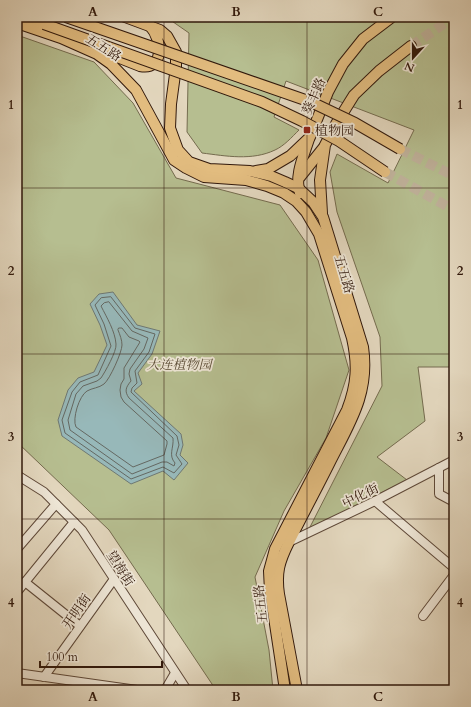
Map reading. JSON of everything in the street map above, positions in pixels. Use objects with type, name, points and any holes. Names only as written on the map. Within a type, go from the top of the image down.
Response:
[{"type":"main road","points":[[27,17],[262,102],[302,121],[340,142],[385,172]]},
{"type":"main road","points":[[66,17],[311,102],[354,123],[400,149]]},
{"type":"main road","points":[[125,17],[160,30],[167,36],[176,52],[176,67],[170,104],[170,128],[178,150],[189,162],[209,169],[250,171],[271,176],[285,182]]},
{"type":"main road","name":"葵丰路","points":[[250,171],[268,169],[290,156],[310,137],[328,92],[343,64],[363,39],[392,17]]},
{"type":"main road","name":"五五路","points":[[17,23],[61,38],[97,54],[111,64],[136,90],[174,160],[204,177],[246,180],[284,193],[296,201],[306,212],[319,234],[352,338],[356,355],[356,372],[354,393],[347,410],[275,549],[269,571],[270,591],[285,690]]},
{"type":"main road","points":[[61,38],[99,49],[140,66],[146,67],[155,62],[158,56],[158,38],[150,26]]},
{"type":"main road","points":[[298,183],[325,146],[336,124],[354,95],[411,46]]},
{"type":"main road","points":[[306,212],[298,183],[310,137]]},
{"type":"main road","points":[[323,217],[320,180],[325,146]]},
{"type":"main road","points":[[305,153],[316,158]]},
{"type":"main road","points":[[266,186],[285,182],[298,183]]},
{"type":"main road","name":"五五路","points":[[297,690],[277,581],[278,569],[289,542],[357,410],[364,382],[363,347],[323,217],[298,183]]},
{"type":"street","name":"中化街","points":[[275,549],[375,501],[453,461]]},
{"type":"street","points":[[438,468],[439,494],[454,502]]},
{"type":"street","name":"望海街","points":[[17,475],[44,492],[82,530],[187,690]]},
{"type":"street","points":[[375,501],[454,568]]},
{"type":"street","points":[[17,549],[56,504]]},
{"type":"street","points":[[17,592],[74,522]]},
{"type":"street","points":[[423,616],[454,575]]},
{"type":"street","name":"开明街","points":[[44,677],[114,579]]},
{"type":"street","points":[[25,582],[80,626]]},
{"type":"street","points":[[17,673],[137,690]]},
{"type":"street","points":[[165,690],[175,673]]},
{"type":"green space","points":[[166,17],[454,17],[454,367],[418,367],[425,421],[377,457],[407,480],[309,529],[382,386],[380,337],[337,212],[330,172],[337,154],[388,183],[414,130],[286,81],[274,117],[299,130],[285,144],[266,153],[248,157],[202,153],[187,132],[189,33]]},
{"type":"green space","name":"大连植物园","points":[[17,35],[94,62],[133,103],[176,178],[280,205],[318,260],[349,370],[326,438],[284,511],[255,577],[269,650],[273,690],[216,690],[109,530],[18,443]]},
{"type":"water","points":[[113,292],[137,325],[160,331],[152,354],[138,373],[142,384],[134,391],[181,434],[183,445],[180,455],[188,463],[174,480],[163,471],[131,484],[62,436],[58,420],[68,390],[78,378],[94,372],[107,345],[90,304],[99,294]]},
{"type":"tunnel","points":[[411,46],[454,17]]},
{"type":"tunnel","points":[[400,149],[454,176]]},
{"type":"tunnel","points":[[385,172],[454,210]]},
{"type":"place","name":"植物园","points":[[307,130]]}]
